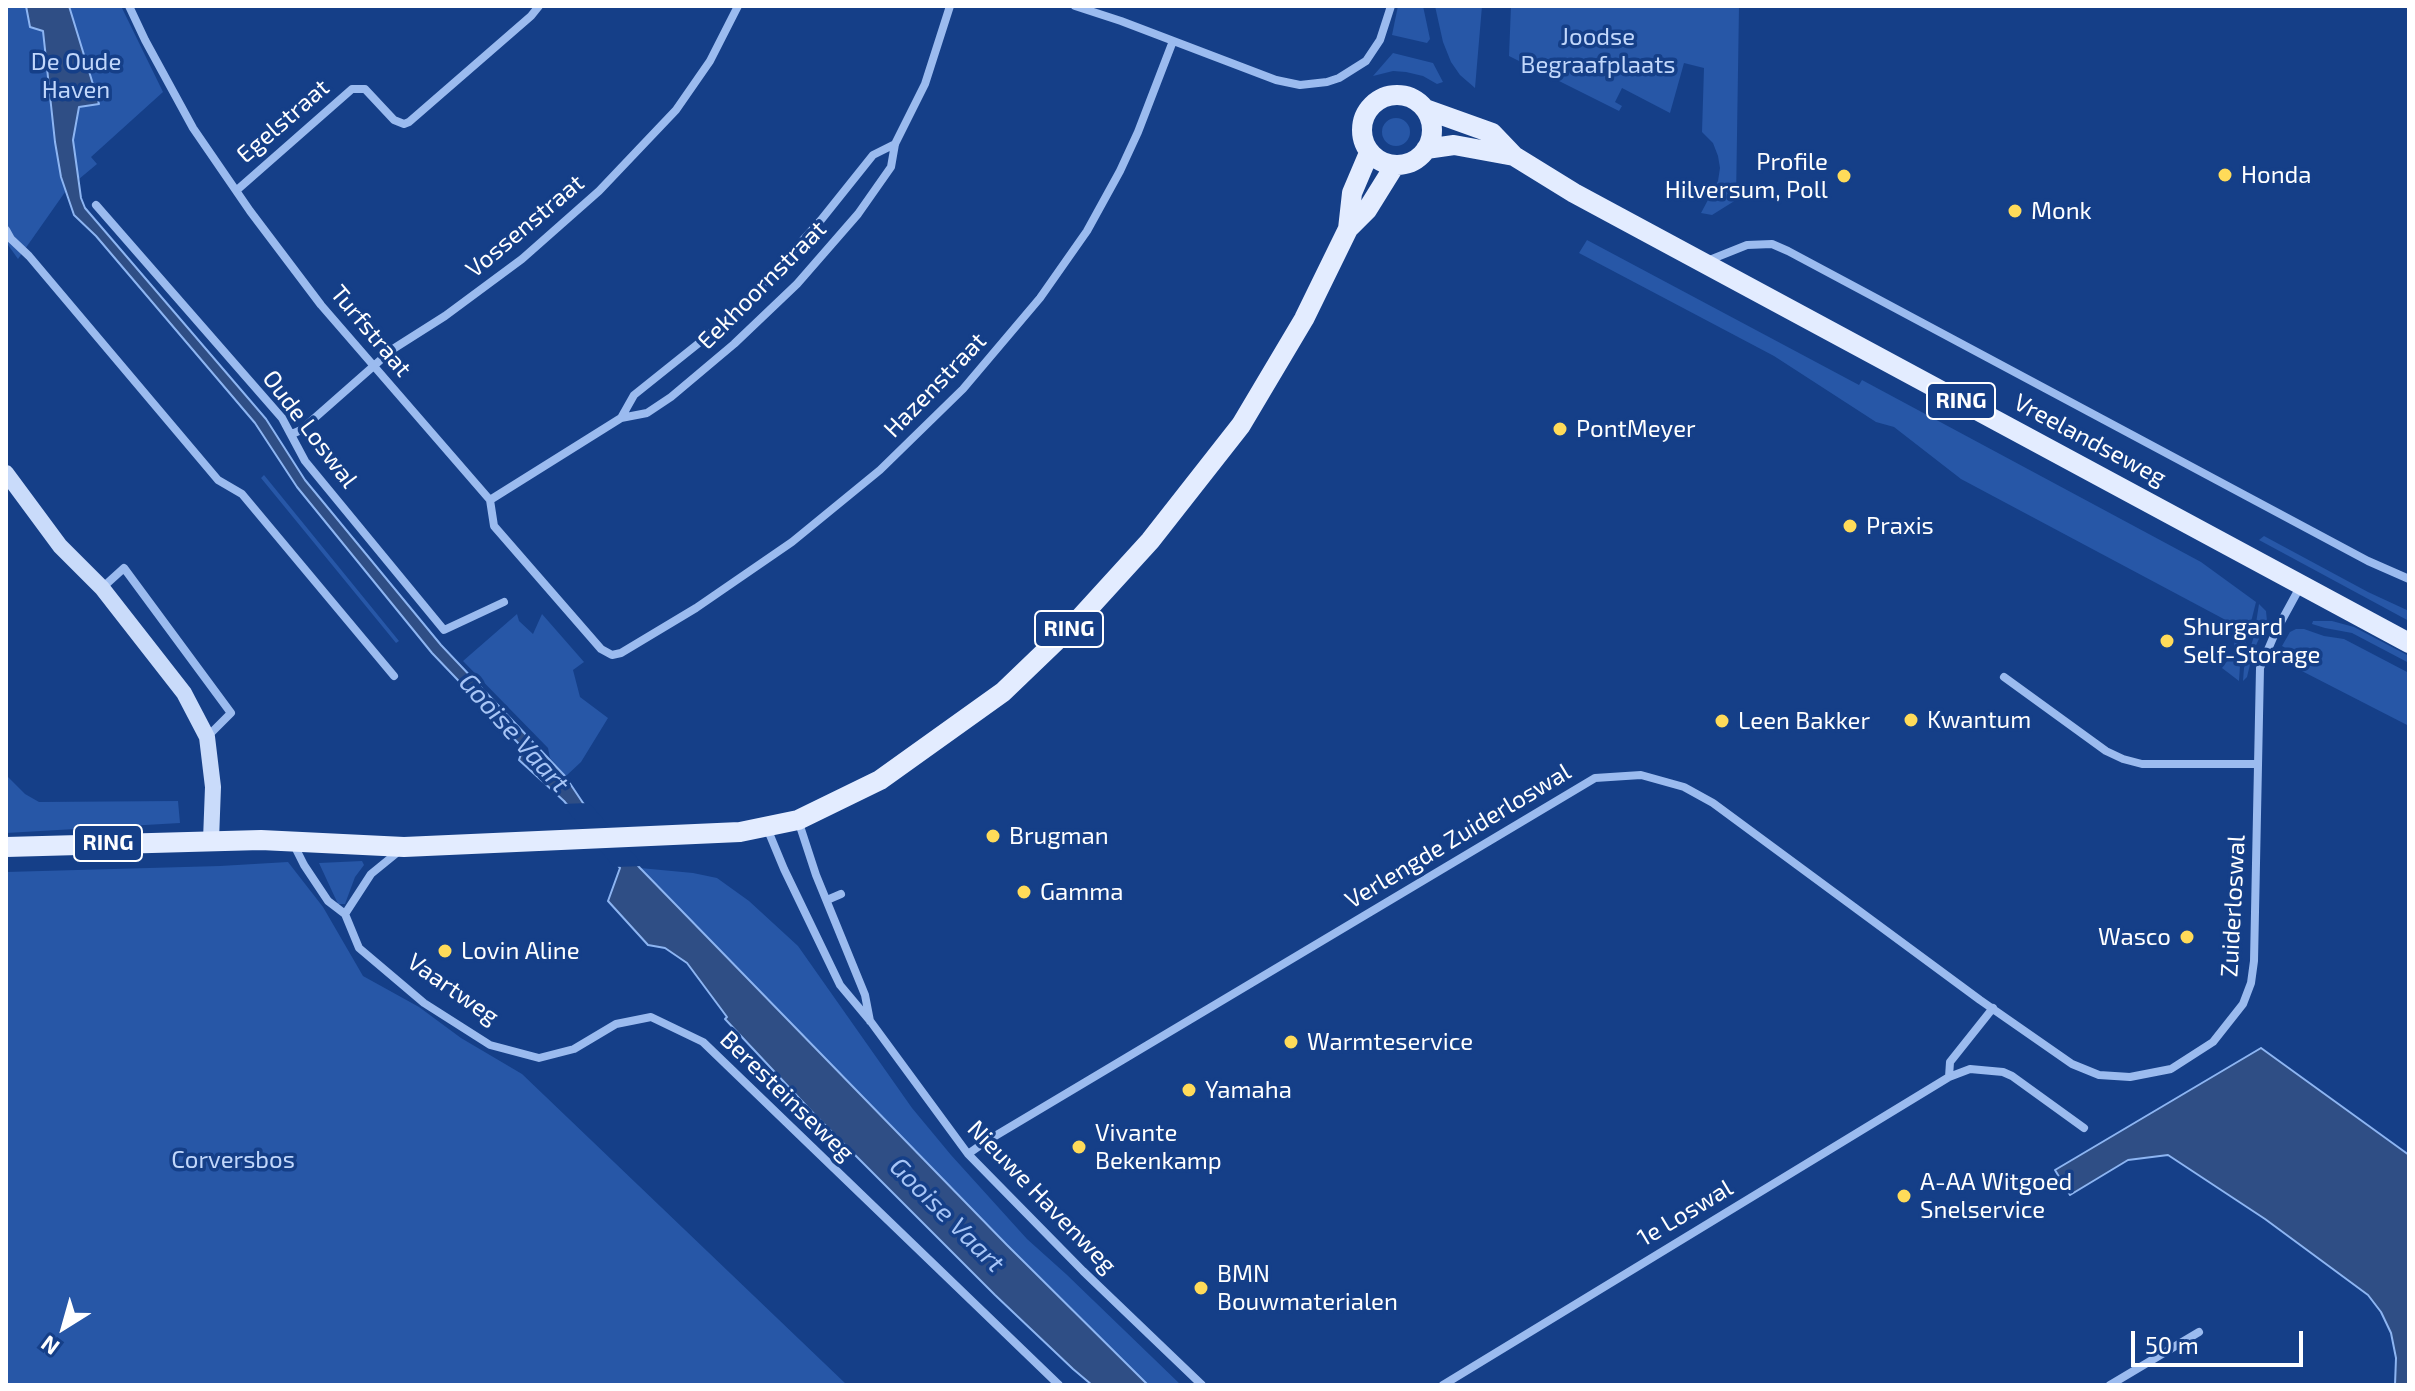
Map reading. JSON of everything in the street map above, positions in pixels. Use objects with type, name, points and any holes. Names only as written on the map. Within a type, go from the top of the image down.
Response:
[{"type":"main road","name":"RING","points":[[1348,229],[1352,193],[1369,153],[1361,127],[1364,115],[1371,105],[1393,94],[1416,100],[1425,109]]},
{"type":"main road","points":[[1425,109],[1432,129],[1426,149]]},
{"type":"main road","name":"Vreelandseweg","points":[[1425,109],[1492,133],[1514,156],[1574,193],[2409,643]]},
{"type":"main road","name":"Vreelandseweg","points":[[1426,149],[1454,145],[1514,156]]},
{"type":"main road","name":"RING","points":[[6,847],[211,840],[404,847],[740,832],[798,820],[880,780],[1003,692],[1078,620],[1150,541],[1241,425],[1304,319],[1348,229],[1367,210],[1395,165],[1413,161],[1426,149]]},
{"type":"main road","points":[[1369,153],[1395,165]]},
{"type":"street","name":"Turfstraat","points":[[129,6],[193,128],[250,211],[321,305],[490,500],[494,526],[601,649],[612,655]]},
{"type":"street","name":"Egelstraat","points":[[237,190],[352,89],[365,89],[398,123],[409,122],[539,6]]},
{"type":"street","name":"Vossenstraat","points":[[292,434],[301,430],[393,349],[445,316],[513,266],[599,191],[676,110],[710,61],[738,6]]},
{"type":"street","name":"Eekhoornstraat","points":[[490,500],[621,418],[647,413],[671,397],[787,295],[858,214],[891,167],[895,144],[925,84],[950,6]]},
{"type":"street","points":[[1075,6],[1276,80],[1300,85],[1327,82],[1354,71],[1374,51],[1391,6]]},
{"type":"street","name":"Hazenstraat","points":[[612,655],[621,653],[696,608],[792,542],[880,470],[963,389],[1040,298],[1087,231],[1138,132],[1173,41]]},
{"type":"street","name":"Eekhoornstraat","points":[[621,418],[634,395],[704,339],[777,270],[873,155],[895,144]]},
{"type":"street","name":"Oude Loswal","points":[[96,205],[282,418],[305,461],[444,630],[504,602]]},
{"type":"street","points":[[6,230],[218,480],[242,494],[394,676]]},
{"type":"street","name":"Vreelandseweg","points":[[1703,263],[1747,245],[1772,244],[1788,251],[2368,561],[2409,579]]},
{"type":"street","points":[[6,473],[60,546],[102,588],[184,693],[207,737],[213,787],[211,840]]},
{"type":"street","points":[[102,588],[124,568],[231,713],[207,737]]},
{"type":"street","name":"Zuiderloswal","points":[[2130,1077],[2171,1069],[2213,1042],[2243,1004],[2251,983],[2260,668],[2302,583]]},
{"type":"street","points":[[2004,677],[2106,751],[2123,759],[2142,764],[2258,764]]},
{"type":"street","name":"Verlengde Zuiderloswal","points":[[968,1154],[1595,778],[1641,775],[1684,787],[1713,803],[2072,1064],[2099,1075],[2130,1077]]},
{"type":"street","name":"Nieuwe Havenweg","points":[[798,820],[810,859],[865,995],[871,1022]]},
{"type":"street","name":"Nieuwe Havenweg","points":[[767,827],[840,985],[968,1154],[1083,1271],[1202,1385]]},
{"type":"street","name":"Vaartweg","points":[[293,842],[328,901],[345,914],[359,948],[424,1003],[490,1045],[539,1058],[574,1049],[616,1024],[651,1017]]},
{"type":"street","points":[[345,914],[371,874],[404,847]]},
{"type":"street","points":[[827,900],[841,894]]},
{"type":"street","points":[[1949,1077],[1950,1062],[1993,1008]]},
{"type":"street","name":"Beresteinseweg","points":[[651,1017],[703,1042],[1059,1385]]},
{"type":"street","name":"1e Loswal","points":[[1443,1385],[1949,1077],[1970,1069],[2003,1072],[2084,1128]]},
{"type":"street","points":[[2110,1385],[2199,1332]]},
{"type":"green space","name":"De Oude Haven","points":[[6,6],[121,6],[163,92],[91,157],[97,164],[79,179],[77,175],[18,259],[6,242]]},
{"type":"green space","points":[[1398,6],[1423,6],[1430,39],[1427,43],[1392,35]]},
{"type":"green space","points":[[1435,6],[1482,6],[1475,88],[1451,62]]},
{"type":"green space","name":"Joodse Begraafplaats","points":[[1511,6],[1739,6],[1736,200],[1712,215],[1701,213],[1718,181],[1720,168],[1713,143],[1702,132],[1704,68],[1684,63],[1670,113],[1622,88],[1615,102],[1622,106],[1619,111],[1509,56]]},
{"type":"green space","points":[[1393,53],[1433,63],[1443,82],[1437,84],[1423,76],[1406,72],[1393,71],[1373,76]]},
{"type":"green space","points":[[1396,118],[1406,122],[1410,132],[1406,142],[1396,146],[1386,142],[1382,132],[1386,122]]},
{"type":"green space","points":[[1587,240],[1859,385],[1862,380],[2201,562],[2256,602],[2239,681],[2222,668],[2234,652],[2235,625],[1961,479],[1894,427],[1876,422],[1774,356],[1579,253]]},
{"type":"green space","points":[[264,475],[399,641],[396,643],[261,478]]},
{"type":"green space","points":[[2264,536],[2409,611],[2409,621],[2259,540]]},
{"type":"green space","points":[[2259,604],[2266,611],[2267,621],[2243,681],[2244,668],[2254,636]]},
{"type":"green space","points":[[517,614],[519,621],[533,634],[542,614],[584,662],[573,670],[580,697],[608,718],[581,762],[566,776],[550,758],[548,748],[463,661]]},
{"type":"green space","points":[[2313,621],[2332,621],[2354,627],[2409,656],[2409,663],[2352,633],[2312,624]]},
{"type":"green space","points":[[2296,629],[2344,639],[2409,673],[2409,726],[2296,668],[2290,661],[2289,650],[2282,646],[2290,632]]},
{"type":"green space","points":[[8,777],[25,794],[39,802],[178,801],[180,823],[6,833]]},
{"type":"green space","points":[[362,861],[364,865],[355,877],[345,904],[338,904],[319,863]]},
{"type":"green space","name":"Corversbos","points":[[288,862],[323,907],[363,976],[419,1007],[461,1038],[522,1074],[847,1385],[6,1385],[6,872]]},
{"type":"green space","points":[[640,868],[717,878],[749,901],[798,946],[912,1108],[951,1155],[1027,1239],[1181,1385],[1148,1385],[1007,1245]]},
{"type":"water","name":"Gooise Vaart","points":[[26,6],[69,6],[99,104],[79,107],[73,140],[85,208],[266,419],[305,480],[441,645],[565,776],[583,803],[640,868],[1007,1245],[1148,1385],[1092,1385],[1073,1369],[815,1115],[725,1019],[727,1017],[687,963],[665,948],[648,945],[608,901],[620,868],[564,801],[519,760],[522,751],[519,744],[432,653],[297,487],[255,423],[96,236],[74,215],[61,177],[55,142],[43,31],[30,27]]},
{"type":"water","points":[[2261,1048],[2409,1155],[2409,1385],[2395,1385],[2396,1358],[2391,1333],[2368,1295],[2265,1219],[2168,1155],[2128,1160],[2070,1195],[2055,1170]]},
{"type":"pier","points":[[589,803],[644,866],[614,867],[562,804]]},
{"type":"place","name":"Honda","points":[[2225,175]]},
{"type":"place","name":"Profile Hilversum, Poll","points":[[1844,176]]},
{"type":"place","name":"Monk","points":[[2015,211]]},
{"type":"place","name":"PontMeyer","points":[[1560,429]]},
{"type":"place","name":"Praxis","points":[[1850,526]]},
{"type":"place","name":"Shurgard Self-Storage","points":[[2167,641]]},
{"type":"place","name":"Kwantum","points":[[1911,720]]},
{"type":"place","name":"Leen Bakker","points":[[1722,721]]},
{"type":"place","name":"Brugman","points":[[993,836]]},
{"type":"place","name":"Gamma","points":[[1024,892]]},
{"type":"place","name":"Wasco","points":[[2187,937]]},
{"type":"place","name":"Lovin Aline","points":[[445,951]]},
{"type":"place","name":"Warmteservice","points":[[1291,1042]]},
{"type":"place","name":"Yamaha","points":[[1189,1090]]},
{"type":"place","name":"Vivante Bekenkamp","points":[[1079,1147]]},
{"type":"place","name":"A-AA Witgoed Snelservice","points":[[1904,1196]]},
{"type":"place","name":"BMN Bouwmaterialen","points":[[1201,1288]]}]
